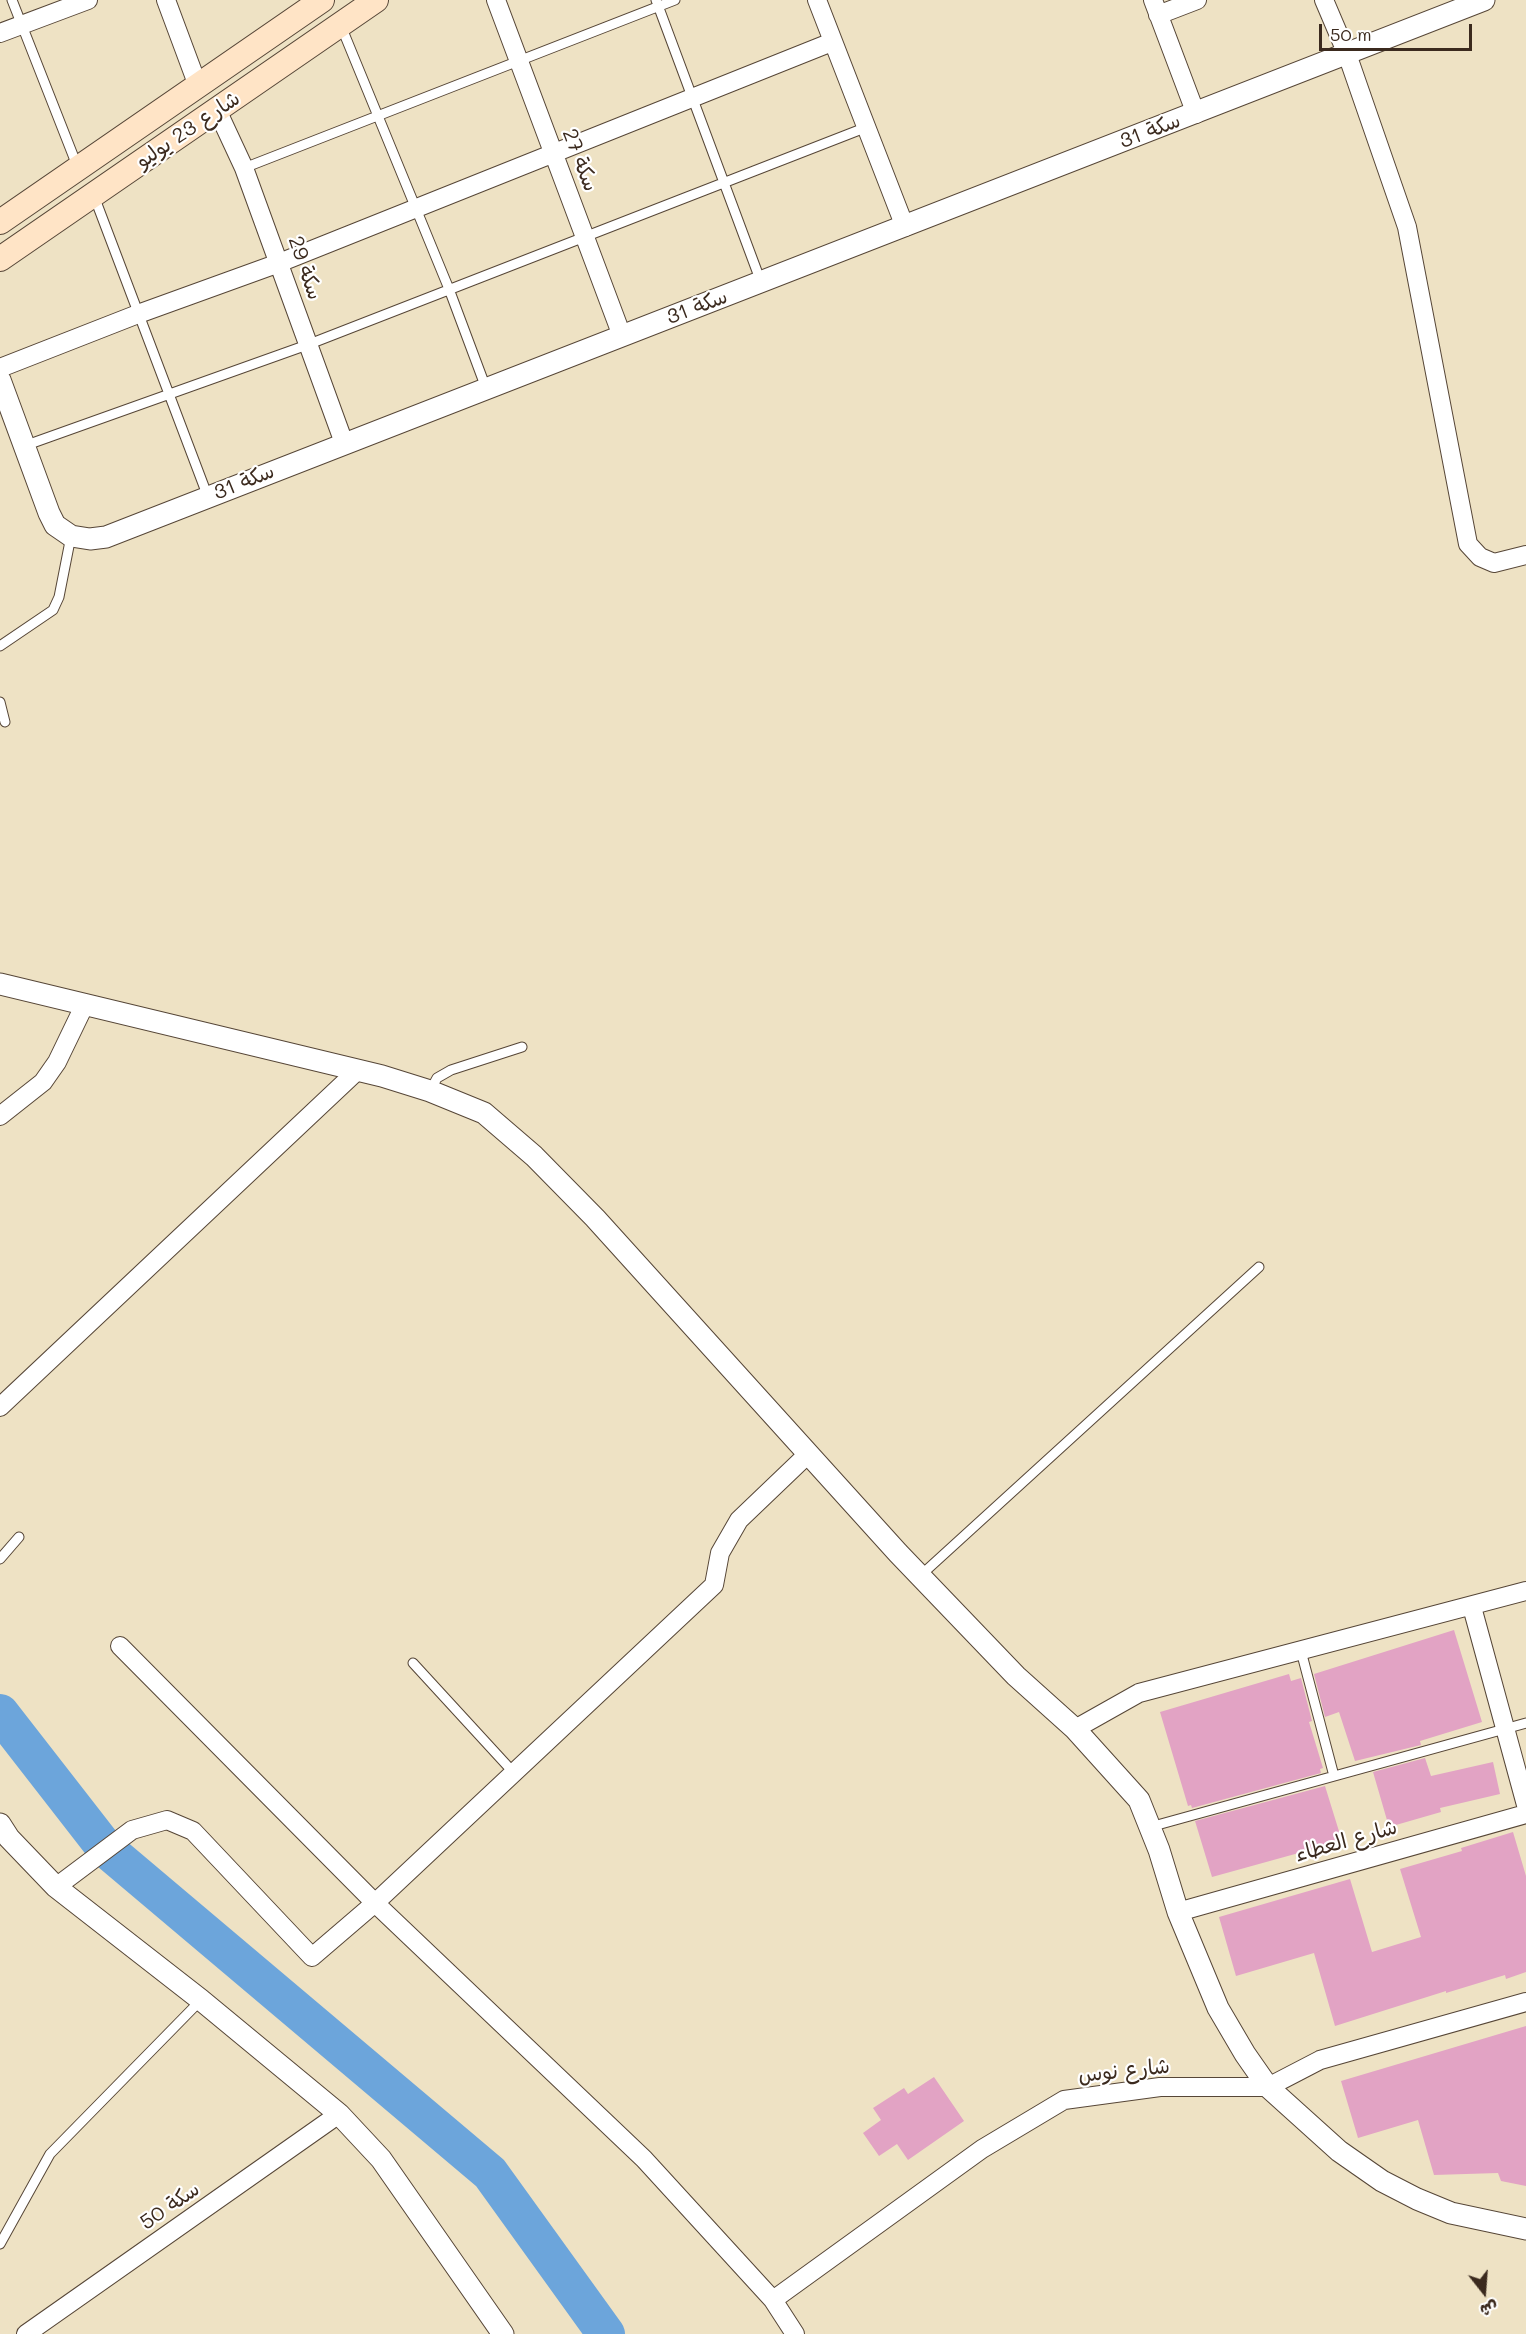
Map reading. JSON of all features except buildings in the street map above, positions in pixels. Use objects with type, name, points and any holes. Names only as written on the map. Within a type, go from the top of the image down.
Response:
[{"type":"main road","name":"شارع 23 يوليو","points":[[0,222],[322,0]]},
{"type":"main road","name":"شارع 23 يوليو","points":[[0,260],[376,0]]},
{"type":"street","points":[[0,33],[87,0]]},
{"type":"street","points":[[166,0],[198,86]]},
{"type":"street","name":"سكة 27","points":[[496,0],[622,336]]},
{"type":"street","points":[[817,0],[905,226]]},
{"type":"street","points":[[1196,114],[1155,8],[1197,0]]},
{"type":"street","points":[[1324,0],[1347,54],[1407,227],[1468,544],[1480,557],[1494,563],[1526,555]]},
{"type":"street","name":"سكة 31","points":[[71,536],[90,539],[106,537],[1484,0]]},
{"type":"street","points":[[0,368],[138,314],[279,263],[832,42]]},
{"type":"street","name":"سكة 29","points":[[217,110],[244,168],[344,443]]},
{"type":"street","points":[[0,380],[49,513],[55,525],[71,536]]},
{"type":"street","points":[[0,984],[358,1070],[430,1091],[484,1113],[534,1156],[596,1218],[920,1576],[1016,1676],[1075,1730],[1138,1800],[1150,1827],[1178,1912],[1218,2008],[1268,2087],[1338,2151],[1382,2181],[1417,2199],[1451,2212],[1526,2229]]},
{"type":"street","points":[[0,1116],[43,1082],[57,1062],[85,1004]]},
{"type":"street","points":[[0,1407],[358,1070]]},
{"type":"street","points":[[56,1887],[132,1830],[167,1820],[193,1832],[312,1957],[375,1903],[714,1585],[720,1553],[739,1520],[808,1454]]},
{"type":"street","points":[[1075,1730],[1139,1693],[1526,1591]]},
{"type":"street","points":[[1472,1607],[1526,1805]]},
{"type":"street","points":[[120,1646],[375,1903],[644,2159],[774,2300],[795,2334]]},
{"type":"street","name":"شارع العطاء","points":[[1178,1912],[1526,1814]]},
{"type":"street","points":[[0,1824],[9,1838],[56,1887],[201,2000],[339,2114],[381,2159],[503,2334]]},
{"type":"street","name":"شارع نوس","points":[[774,2300],[982,2149],[1064,2100],[1160,2087],[1268,2087],[1320,2060],[1526,2002]]},
{"type":"street","name":"سكة 50","points":[[26,2334],[339,2114]]},
{"type":"lane","points":[[12,0],[78,168]]},
{"type":"lane","points":[[244,168],[657,3],[675,0]]},
{"type":"lane","points":[[657,3],[761,282]]},
{"type":"lane","points":[[340,24],[449,290],[486,388]]},
{"type":"lane","points":[[24,446],[308,345],[867,126]]},
{"type":"lane","points":[[93,194],[208,497]]},
{"type":"lane","points":[[0,646],[53,610],[59,597],[71,536]]},
{"type":"lane","points":[[0,702],[5,722]]},
{"type":"lane","points":[[430,1091],[437,1078],[451,1070],[522,1047]]},
{"type":"lane","points":[[920,1576],[1259,1267]]},
{"type":"lane","points":[[0,1559],[19,1538]]},
{"type":"lane","points":[[1301,1651],[1334,1776]]},
{"type":"lane","points":[[412,1663],[514,1773]]},
{"type":"lane","points":[[1150,1827],[1526,1723]]},
{"type":"lane","points":[[0,2244],[50,2154],[201,2000]]},
{"type":"waterway","points":[[0,1713],[105,1848],[490,2173],[606,2334]]}]
